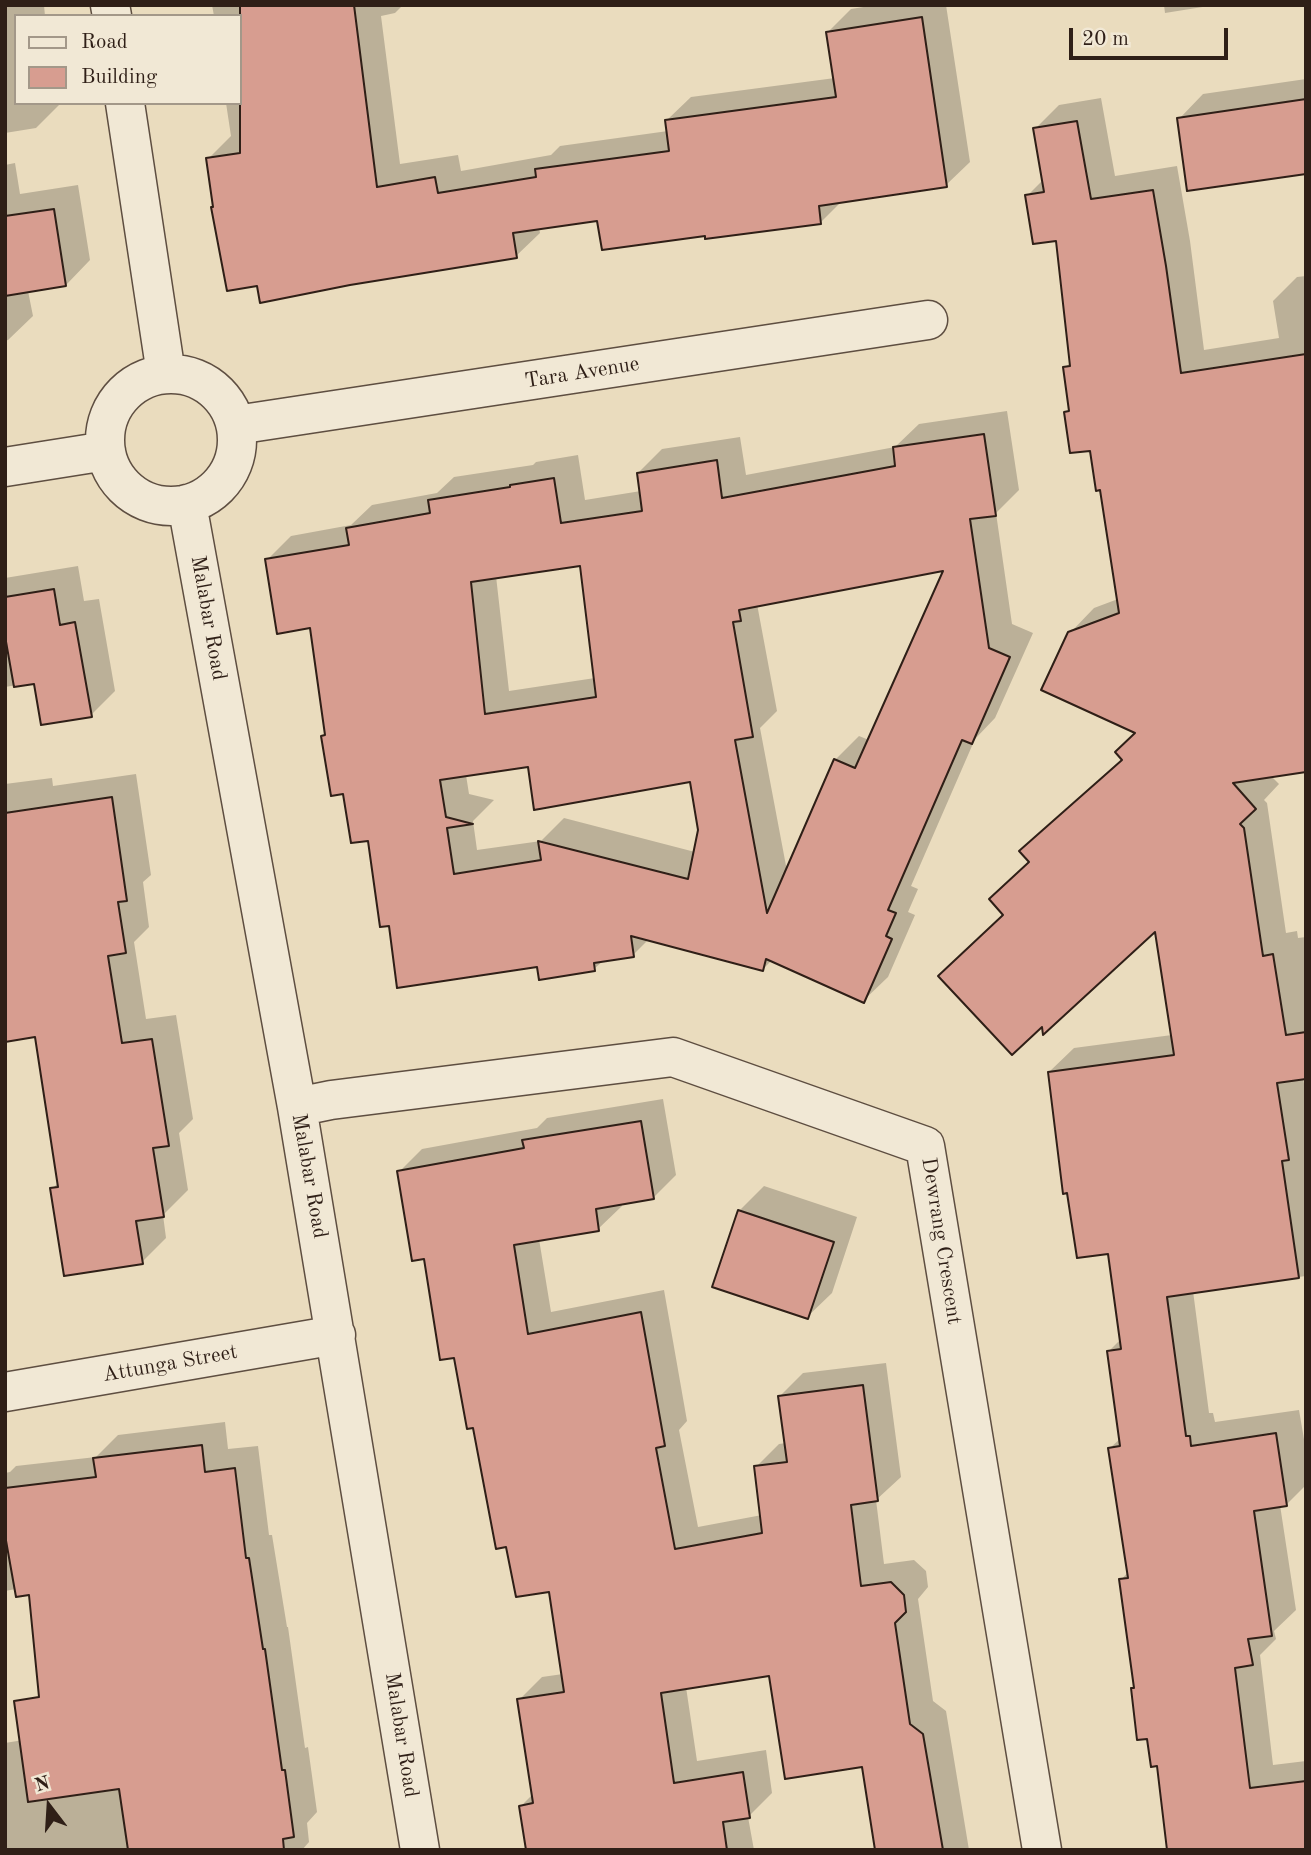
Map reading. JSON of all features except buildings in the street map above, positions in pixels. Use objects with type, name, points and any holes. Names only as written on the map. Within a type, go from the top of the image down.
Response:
[{"type":"street","points":[[125,105],[166,374]]},
{"type":"street","name":"Tara Avenue","points":[[236,425],[928,320]]},
{"type":"street","points":[[166,374],[190,377],[211,387],[226,403],[236,425],[237,448],[225,479],[209,495],[187,504],[164,506],[149,503],[129,491],[114,474],[106,451],[106,428],[120,398],[137,383],[166,374]]},
{"type":"street","points":[[5,467],[106,451]]},
{"type":"street","name":"Malabar Road","points":[[187,504],[297,1107],[420,1850]]},
{"type":"street","name":"Dewrang Crescent","points":[[297,1107],[331,1100],[673,1057],[925,1146],[1042,1850]]},
{"type":"street","name":"Attunga Street","points":[[5,1392],[335,1335]]}]
